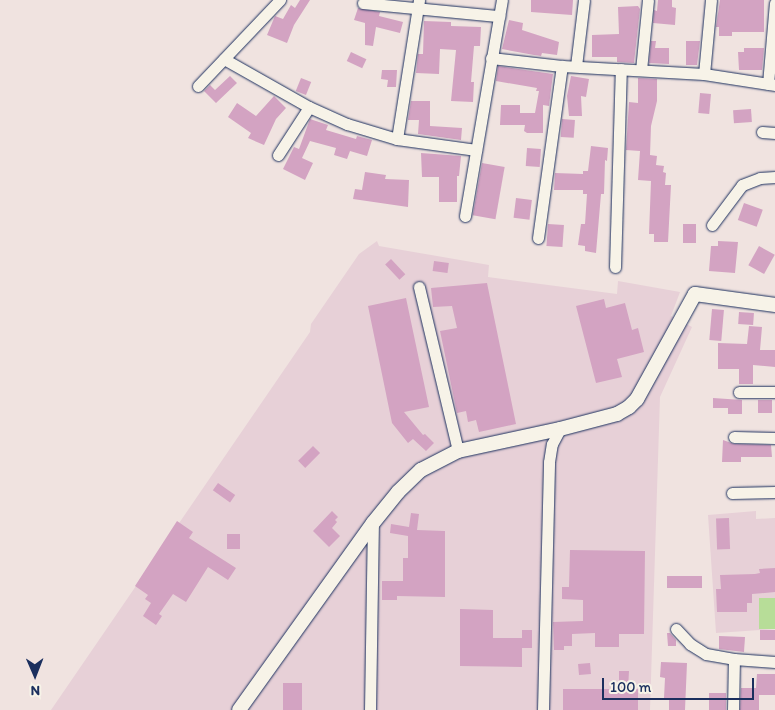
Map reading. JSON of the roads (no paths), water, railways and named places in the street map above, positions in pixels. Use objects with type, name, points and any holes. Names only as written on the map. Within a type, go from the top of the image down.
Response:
[{"type":"street","points":[[198,86],[280,0]]},
{"type":"street","points":[[465,216],[502,0]]},
{"type":"street","points":[[576,66],[584,0]]},
{"type":"street","points":[[641,70],[648,0]]},
{"type":"street","points":[[704,74],[712,0]]},
{"type":"street","points":[[363,3],[419,4],[499,16]]},
{"type":"street","points":[[491,58],[562,66],[704,74],[772,84],[775,3]]},
{"type":"street","points":[[397,139],[419,4]]},
{"type":"street","points":[[224,59],[309,107],[347,124],[397,139],[476,150]]},
{"type":"street","points":[[538,238],[562,66]]},
{"type":"street","points":[[615,267],[621,69]]},
{"type":"street","points":[[278,155],[309,107]]},
{"type":"street","points":[[762,132],[775,133]]},
{"type":"street","points":[[712,225],[742,185],[760,178],[775,177]]},
{"type":"street","points":[[418,287],[458,451]]},
{"type":"street","points":[[238,710],[373,523],[398,492],[421,470],[458,451],[560,429],[617,414],[629,407],[637,399],[695,294],[775,305]]},
{"type":"street","points":[[739,392],[775,392]]},
{"type":"street","points":[[543,710],[549,462],[552,444],[560,429]]},
{"type":"street","points":[[734,437],[775,438]]},
{"type":"street","points":[[732,493],[775,492]]},
{"type":"street","points":[[370,710],[373,523]]},
{"type":"street","points":[[676,629],[690,644],[706,654],[734,660],[775,662]]},
{"type":"street","points":[[733,710],[734,660]]}]
